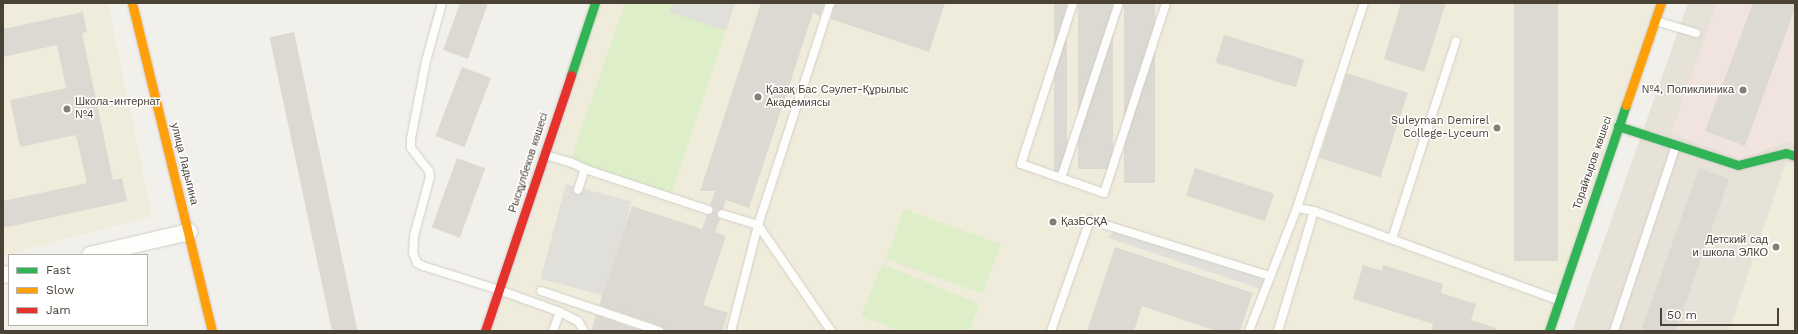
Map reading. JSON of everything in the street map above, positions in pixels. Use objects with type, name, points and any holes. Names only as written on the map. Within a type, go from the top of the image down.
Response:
[{"type":"street","name":"улица Ладыгина","points":[[132,3],[212,331]]},
{"type":"street","name":"Рысқұлбеков көшесі","points":[[485,331],[595,3]]},
{"type":"street","name":"Торайғыров көшесі","points":[[1552,330],[1559,300],[1661,3]]},
{"type":"street","points":[[1618,126],[1738,165],[1786,153],[1795,156]]},
{"type":"street","points":[[94,254],[189,232]]},
{"type":"lane","points":[[442,3],[426,61],[411,138],[411,148],[429,171],[430,178],[414,236],[413,253],[417,262],[423,266],[499,290],[560,312],[578,321],[584,331]]},
{"type":"lane","points":[[730,331],[758,225],[830,3]]},
{"type":"lane","points":[[1073,3],[1021,164],[1104,193],[1166,3]]},
{"type":"lane","points":[[1061,178],[1120,3]]},
{"type":"lane","points":[[1249,331],[1297,208],[1364,3]]},
{"type":"lane","points":[[1655,20],[1696,33]]},
{"type":"lane","points":[[1392,239],[1456,41]]},
{"type":"lane","points":[[1614,331],[1676,144]]},
{"type":"lane","points":[[544,155],[570,162],[585,169],[708,210]]},
{"type":"lane","points":[[578,190],[585,169]]},
{"type":"lane","points":[[1297,208],[1314,211],[1559,300]]},
{"type":"lane","points":[[1278,331],[1314,211]]},
{"type":"lane","points":[[722,214],[758,225],[831,331]]},
{"type":"lane","points":[[1052,331],[1090,220],[1270,276]]},
{"type":"lane","points":[[541,291],[658,331]]},
{"type":"lane","points":[[553,331],[560,312]]},
{"type":"shaded area","name":"Школа-интернат №4","points":[[3,3],[108,3],[152,216],[3,256]]},
{"type":"shaded area","name":"ҚазБСҚА","points":[[595,3],[1661,3],[1549,331],[485,331]]},
{"type":"shaded area","points":[[672,3],[735,3],[726,31],[669,12]]},
{"type":"shaded area","points":[[1688,3],[1795,3],[1795,331],[1572,331]]},
{"type":"shaded area","points":[[1717,3],[1795,3],[1795,144],[1787,142],[1741,159],[1671,133]]},
{"type":"shaded area","name":"Детский сад и школа ЭЛКО","points":[[1786,161],[1795,164],[1795,331],[1729,331]]},
{"type":"shaded area","points":[[566,184],[632,202],[606,296],[541,279]]},
{"type":"shaded area","points":[[1115,228],[1270,276],[1264,290],[1108,238]]},
{"type":"green space","points":[[625,3],[735,3],[671,196],[570,162]]},
{"type":"green space","points":[[904,209],[1001,244],[983,294],[886,259]]},
{"type":"green space","points":[[882,264],[980,304],[969,331],[899,331],[861,316]]},
{"type":"building","points":[[460,3],[488,3],[468,59],[443,50]]},
{"type":"building","name":"Қазақ Бас Сәулет-Құрылыс Академиясы","points":[[761,3],[824,3],[820,16],[813,13],[749,208],[726,200],[723,209],[717,212],[717,216],[720,219],[715,232],[726,236],[703,305],[728,313],[722,331],[664,331],[661,326],[599,305],[632,206],[702,229],[707,215],[713,212],[710,205],[715,191],[700,191]]},
{"type":"building","points":[[835,3],[945,3],[929,52],[831,19]]},
{"type":"building","points":[[1054,3],[1067,3],[1067,176],[1054,176]]},
{"type":"building","points":[[1078,3],[1113,3],[1113,169],[1078,169]]},
{"type":"building","points":[[1124,3],[1155,3],[1155,183],[1124,183]]},
{"type":"building","points":[[1401,3],[1446,3],[1424,72],[1384,59]]},
{"type":"building","points":[[1514,3],[1558,3],[1558,261],[1514,261]]},
{"type":"building","name":"№4, Поликлиника","points":[[1753,3],[1795,3],[1795,8],[1745,146],[1705,131]]},
{"type":"building","points":[[83,12],[87,32],[82,33],[113,180],[122,178],[127,201],[3,228],[3,201],[87,183],[76,135],[20,147],[10,100],[66,88],[57,45],[3,57],[3,29]]},
{"type":"building","points":[[294,32],[357,330],[332,331],[270,37]]},
{"type":"building","points":[[1224,35],[1304,60],[1296,87],[1216,63]]},
{"type":"building","points":[[462,67],[491,78],[464,147],[435,136]]},
{"type":"building","points":[[1347,73],[1408,93],[1380,177],[1319,158]]},
{"type":"building","points":[[457,158],[485,168],[460,238],[432,228]]},
{"type":"building","points":[[1195,168],[1274,194],[1265,221],[1186,196]]},
{"type":"building","points":[[1699,168],[1729,179],[1676,331],[1650,331],[1642,328]]},
{"type":"building","points":[[1115,247],[1253,293],[1240,331],[1216,331],[1142,306],[1134,331],[1087,331]]},
{"type":"building","points":[[1363,265],[1382,271],[1383,265],[1443,284],[1441,293],[1476,304],[1471,320],[1496,328],[1495,331],[1431,331],[1433,324],[1353,299]]},
{"type":"building","points":[[596,315],[642,331],[591,331]]},
{"type":"traffic: fast","points":[[571,75],[595,3]]},
{"type":"traffic: fast","points":[[1549,331],[1626,105]]},
{"type":"traffic: fast","points":[[1618,126],[1738,165],[1786,153],[1795,156]]},
{"type":"traffic: slow","points":[[132,3],[212,331]]},
{"type":"traffic: slow","points":[[1626,105],[1661,3]]},
{"type":"traffic: jam","points":[[485,331],[571,75]]},
{"type":"place","name":"№4, Поликлиника","points":[[1743,90]]},
{"type":"place","name":"Қазақ Бас Сәулет-Құрылыс Академиясы","points":[[758,97]]},
{"type":"place","name":"Школа-интернат №4","points":[[67,109]]},
{"type":"place","name":"Suleyman Demirel College-Lyceum","points":[[1497,128]]},
{"type":"place","name":"ҚазБСҚА","points":[[1053,222]]},
{"type":"place","name":"Детский сад и школа ЭЛКО","points":[[1776,247]]}]
